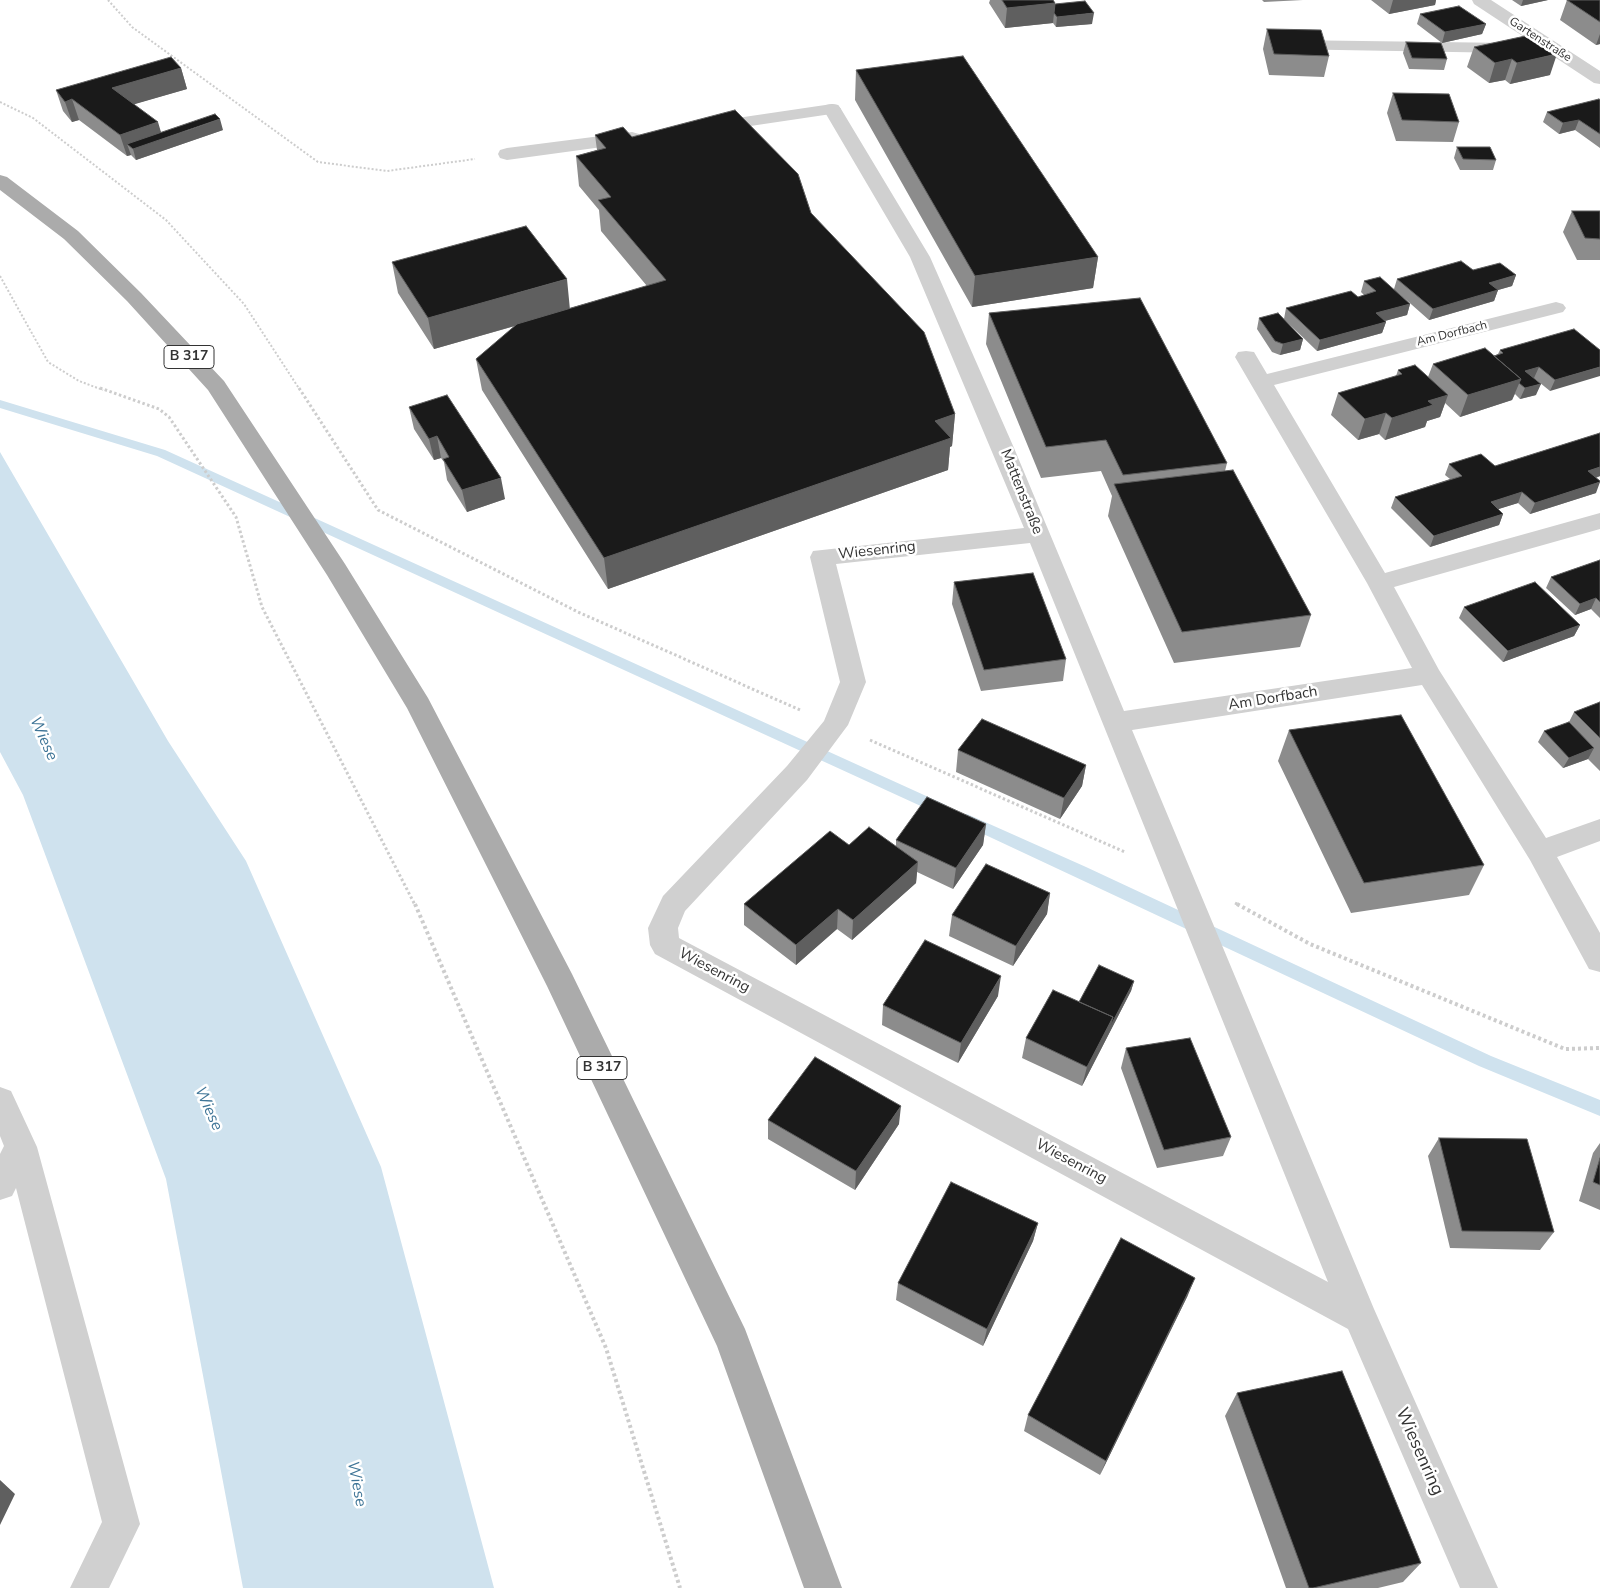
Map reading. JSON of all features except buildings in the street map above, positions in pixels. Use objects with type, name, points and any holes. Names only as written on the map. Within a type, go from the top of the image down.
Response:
[{"type":"main road","name":"B 317","points":[[0,181],[71,235],[134,297],[216,386],[336,570],[419,705],[560,983],[733,1341],[823,1588]]},
{"type":"street","name":"Gartenstraße","points":[[1480,0],[1600,79]]},
{"type":"street","points":[[1276,45],[1551,47]]},
{"type":"street","name":"Mattenstraße","points":[[694,129],[832,109],[920,257],[1003,448],[1181,880]]},
{"type":"street","points":[[507,154],[645,136]]},
{"type":"street","name":"Am Dorfbach","points":[[1261,382],[1556,308]]},
{"type":"street","points":[[1246,357],[1379,583],[1429,675],[1540,852],[1600,960]]},
{"type":"street","points":[[1379,583],[1600,521]]},
{"type":"street","name":"Wiesenring","points":[[1038,534],[822,557],[853,682],[831,730],[797,773],[673,904],[663,928],[665,945],[1360,1317]]},
{"type":"street","name":"Am Dorfbach","points":[[1117,722],[1429,675]]},
{"type":"street","points":[[1540,852],[1600,830]]},
{"type":"street","name":"Wiesenring","points":[[1181,880],[1360,1317],[1478,1588]]},
{"type":"street","points":[[0,1100],[21,1147],[121,1524],[89,1588]]},
{"type":"street","points":[[0,1185],[21,1147]]},
{"type":"path","points":[[108,0],[132,27],[318,162],[387,171],[507,154]]},
{"type":"path","points":[[0,102],[33,118],[166,220],[244,304],[378,510],[578,612],[831,730],[1110,846],[1310,944],[1565,1049],[1600,1048]]},
{"type":"path","points":[[0,276],[48,362],[79,381],[159,410],[169,417],[178,427],[236,517],[262,607],[412,898],[606,1348],[680,1588]]},
{"type":"water","name":"Wiese","points":[[0,452],[168,741],[246,861],[381,1167],[494,1588],[243,1588],[166,1179],[23,795],[0,752]]},
{"type":"waterway","points":[[0,404],[161,453],[941,809]]},
{"type":"waterway","points":[[967,820],[1485,1061],[1600,1108]]}]
